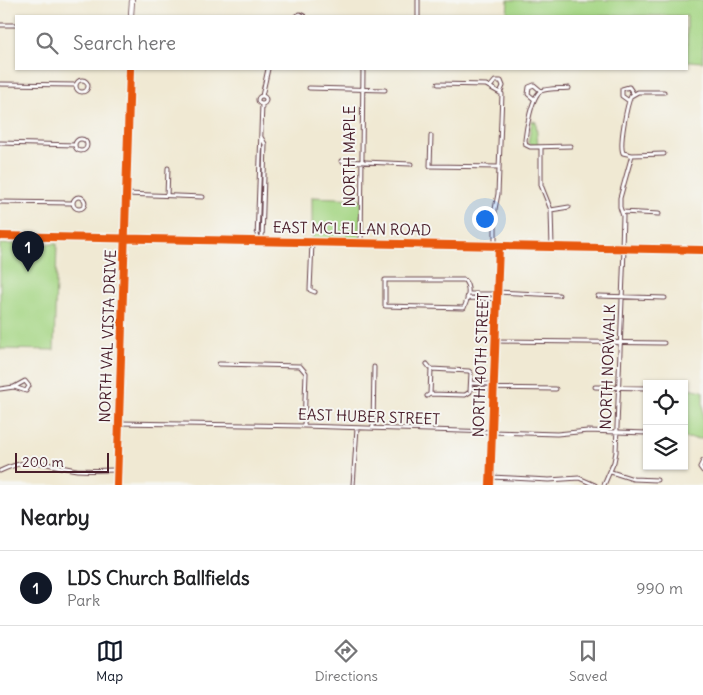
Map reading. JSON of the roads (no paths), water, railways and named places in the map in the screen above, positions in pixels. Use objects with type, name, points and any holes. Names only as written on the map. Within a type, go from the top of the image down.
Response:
[{"type":"street","points":[[131,15],[132,0]]},
{"type":"street","points":[[418,0],[418,15]]},
{"type":"street","points":[[0,25],[15,25]]},
{"type":"street","name":"NORTH VAL VISTA DRIVE","points":[[118,485],[130,70]]},
{"type":"street","points":[[260,240],[258,208],[259,161],[262,104],[266,100],[262,96],[268,70]]},
{"type":"street","name":"NORTH MAPLE","points":[[361,243],[363,70]]},
{"type":"street","points":[[490,87],[495,81],[502,81],[503,86],[500,92]]},
{"type":"street","points":[[0,84],[76,86]]},
{"type":"street","points":[[438,84],[490,87],[502,94],[498,194],[495,209],[497,246]]},
{"type":"street","points":[[534,98],[529,96],[529,87],[534,84],[541,91]]},
{"type":"street","points":[[629,101],[622,96],[622,89],[627,86],[633,93]]},
{"type":"street","points":[[309,88],[385,90]]},
{"type":"street","points":[[569,88],[541,91],[534,98],[527,124],[526,145],[541,148],[571,146]]},
{"type":"street","points":[[633,93],[664,92]]},
{"type":"street","points":[[633,93],[629,101],[621,148],[623,153],[632,155],[664,154]]},
{"type":"street","points":[[431,136],[430,166],[499,167]]},
{"type":"street","points":[[260,222],[263,208],[265,161],[265,144],[261,137]]},
{"type":"street","points":[[0,143],[75,144]]},
{"type":"street","points":[[541,148],[541,185],[551,210],[552,247]]},
{"type":"street","name":"NORTH NORWALK","points":[[604,485],[614,462],[617,433],[623,248],[622,212],[620,207],[622,186],[632,155]]},
{"type":"street","points":[[259,161],[265,161]]},
{"type":"street","points":[[340,161],[411,164]]},
{"type":"street","points":[[167,196],[168,168]]},
{"type":"street","points":[[126,194],[203,197]]},
{"type":"street","points":[[0,202],[73,203]]},
{"type":"street","points":[[551,210],[569,207]]},
{"type":"street","points":[[258,208],[263,208]]},
{"type":"street","points":[[622,212],[659,214]]},
{"type":"street","name":"EAST MCLELLAN ROAD","points":[[0,236],[703,250]]},
{"type":"street","points":[[312,242],[310,290],[316,292]]},
{"type":"street","name":"NORTH 40TH STREET","points":[[490,485],[497,246]]},
{"type":"street","points":[[385,280],[464,280],[467,284],[467,298],[464,308],[385,306],[385,280]]},
{"type":"street","points":[[468,294],[559,295]]},
{"type":"street","points":[[467,298],[497,295]]},
{"type":"street","points":[[598,296],[665,298]]},
{"type":"street","points":[[495,341],[564,344],[589,341],[664,343]]},
{"type":"street","points":[[219,364],[300,366],[306,373],[304,426]]},
{"type":"street","points":[[428,364],[431,369],[429,395],[463,396],[468,394],[471,388],[471,373],[467,370],[431,369]]},
{"type":"street","points":[[373,428],[374,367]]},
{"type":"street","points":[[471,383],[489,384],[494,387]]},
{"type":"street","points":[[478,388],[479,383]]},
{"type":"street","points":[[0,389],[14,386]]},
{"type":"street","points":[[595,387],[643,388]]},
{"type":"street","points":[[471,388],[556,389]]},
{"type":"street","name":"EAST HUBER STREET","points":[[119,423],[304,426],[492,433],[643,433]]},
{"type":"street","points":[[353,485],[357,428]]},
{"type":"street","points":[[0,471],[14,465],[36,461],[76,470],[118,470]]},
{"type":"street","points":[[703,461],[700,465],[703,471]]},
{"type":"street","points":[[611,472],[633,479],[657,480]]},
{"type":"street","points":[[491,477],[549,480],[579,478],[595,485]]},
{"type":"place","name":"LDS Church Ballfields","points":[[28,272]]}]
